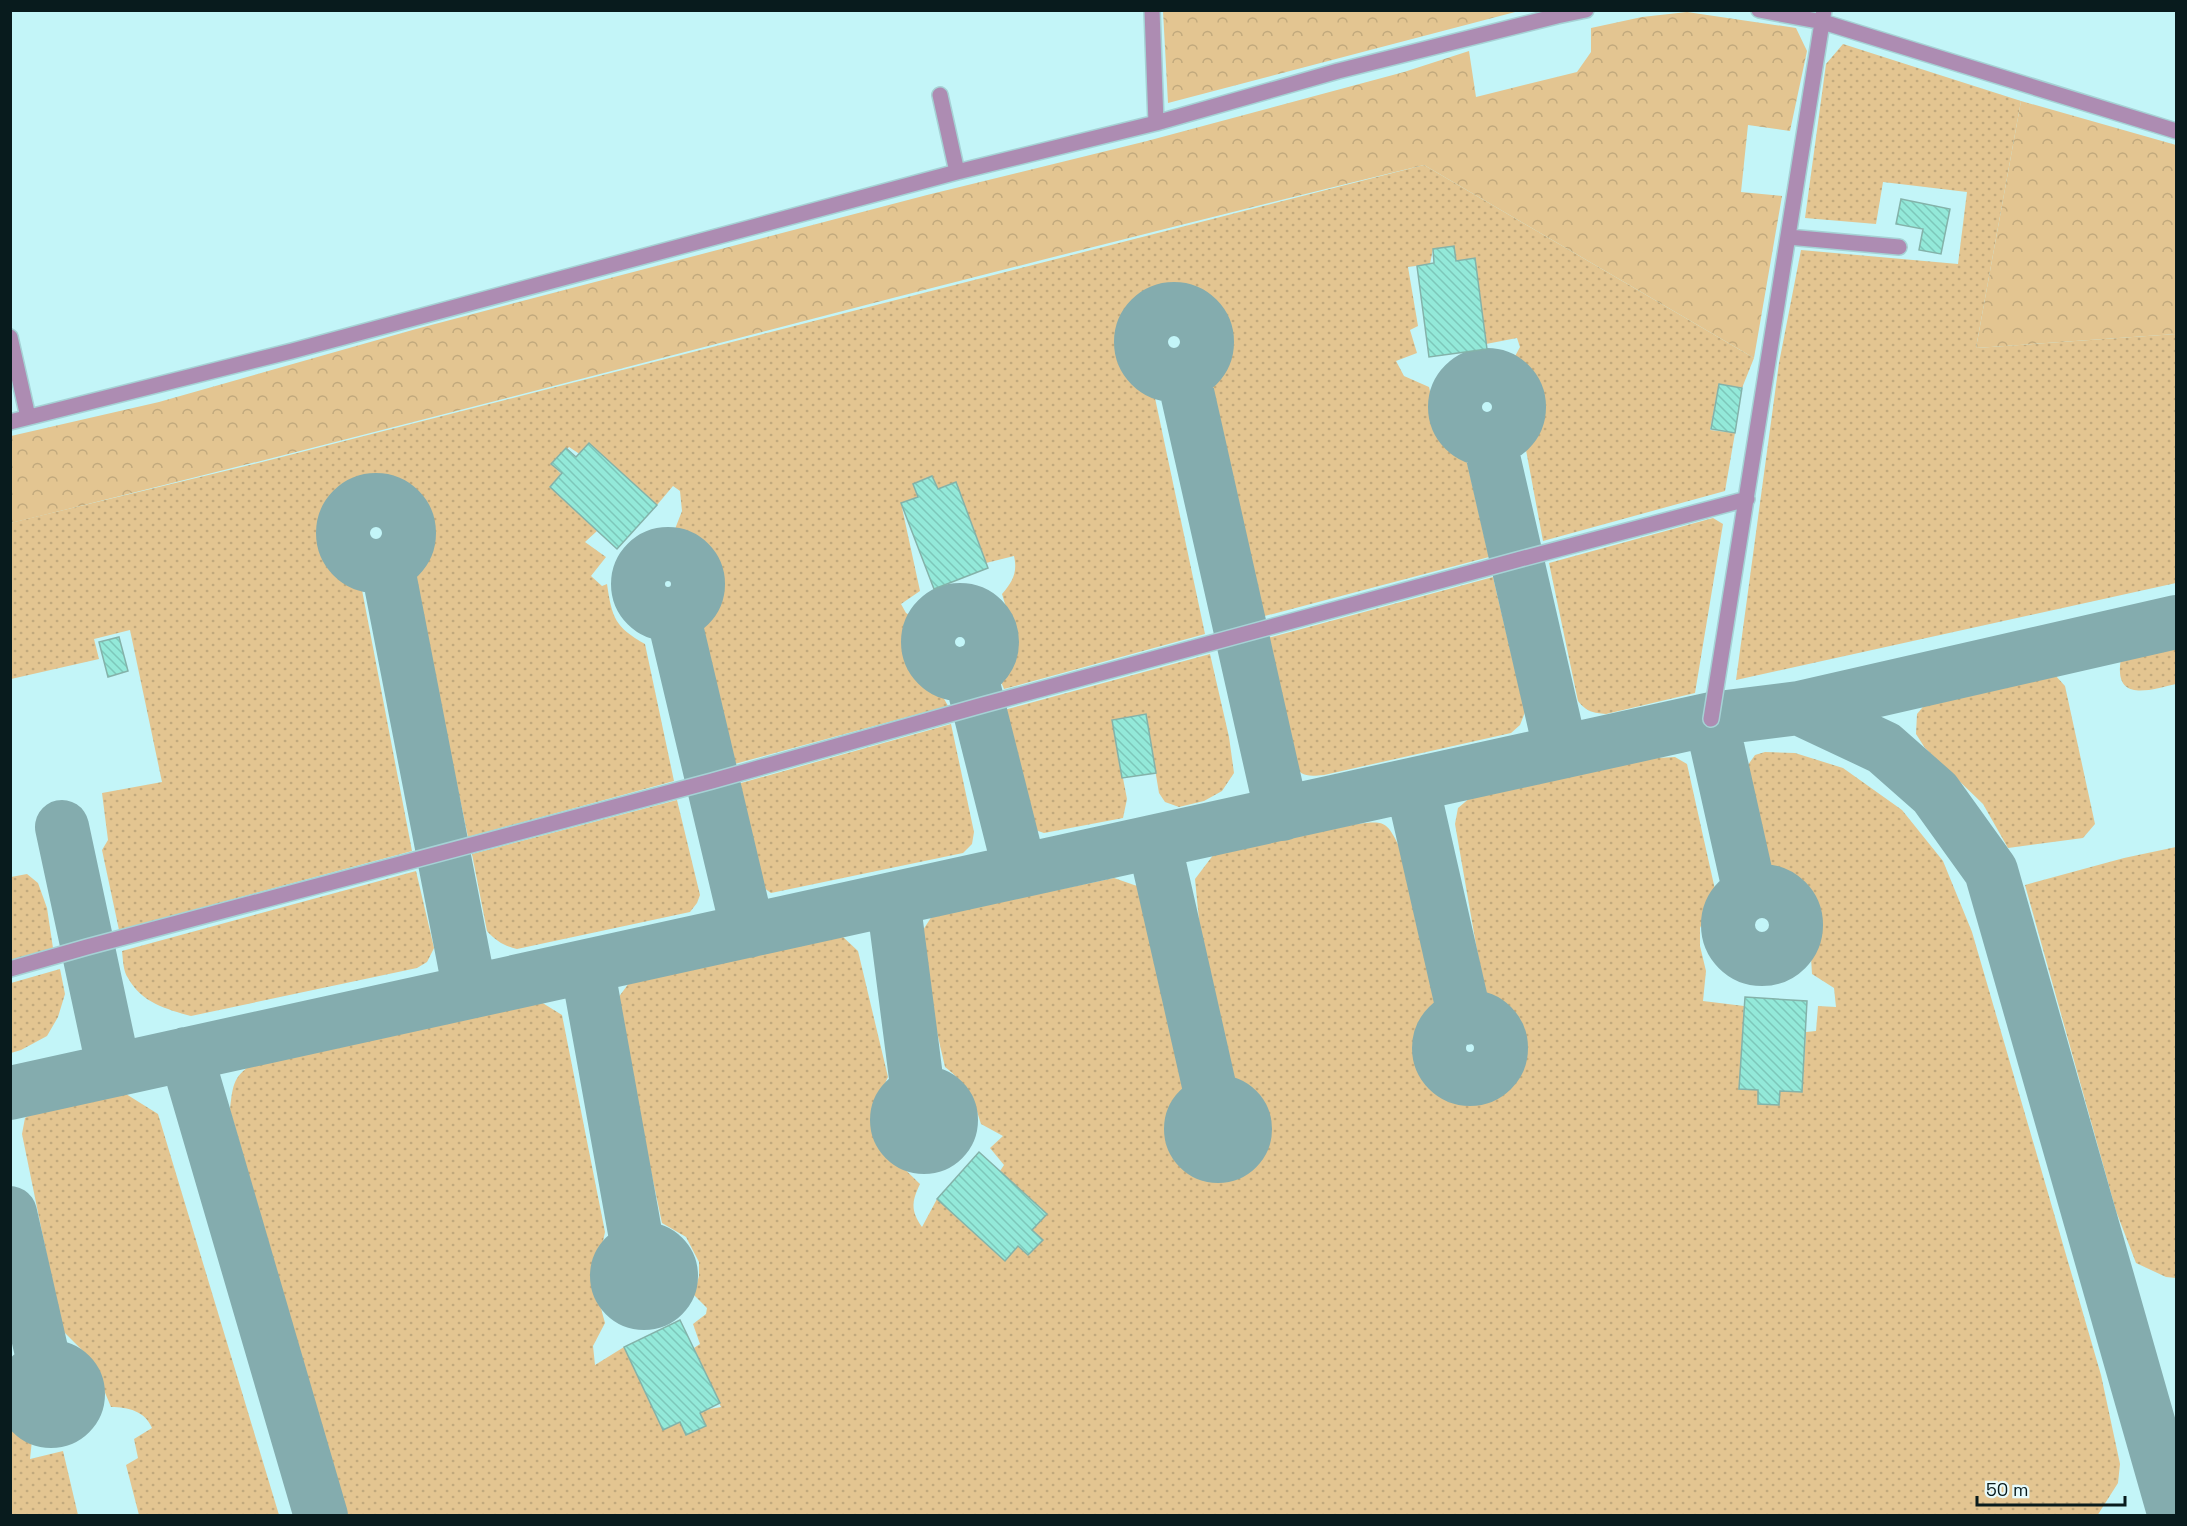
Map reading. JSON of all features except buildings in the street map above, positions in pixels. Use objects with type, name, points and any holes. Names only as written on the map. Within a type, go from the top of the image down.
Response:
[{"type":"street","points":[[1152,10],[1156,123]]},
{"type":"street","points":[[10,422],[303,348],[957,172],[1156,123],[1338,71],[1557,13],[1586,10]]},
{"type":"street","points":[[1759,10],[1823,16],[2176,131]]},
{"type":"street","points":[[1711,719],[1823,16]]},
{"type":"street","points":[[940,95],[957,172]]},
{"type":"street","points":[[1788,237],[1899,247]]},
{"type":"street","points":[[10,337],[28,417]]},
{"type":"street","points":[[10,969],[712,781],[1494,566],[1747,500]]},
{"type":"green space","points":[[1163,10],[1519,11],[1168,103]]},
{"type":"green space","points":[[1687,12],[1796,28],[1807,51],[1790,131],[1748,125],[1741,192],[1782,196],[1754,358],[1424,165],[11,523],[11,436],[159,402],[416,329],[927,195],[1147,141],[1404,72],[1469,51],[1476,97],[1577,72],[1591,52],[1591,28],[1642,17]]},
{"type":"green space","points":[[1843,44],[2021,101],[1976,348],[2176,334],[2176,583],[1736,680],[1779,363],[1801,250],[1958,264],[1967,192],[1883,182],[1876,224],[1805,218],[1826,64]]},
{"type":"green space","points":[[2021,101],[2176,145],[2176,334],[1976,348]]},
{"type":"green space","points":[[1424,165],[1754,358],[1742,388],[1719,384],[1710,430],[1735,433],[1725,491],[1543,541],[1526,450],[1541,419],[1540,399],[1529,374],[1513,360],[1520,347],[1517,338],[1486,344],[1475,258],[1456,261],[1453,247],[1433,249],[1430,264],[1408,267],[1418,326],[1410,330],[1417,353],[1396,361],[1404,376],[1429,387],[1437,423],[1448,445],[1467,462],[1489,557],[1261,617],[1207,377],[1218,350],[1215,324],[1200,306],[1188,301],[1172,299],[1170,292],[1151,298],[1151,306],[1135,315],[1128,326],[1125,346],[1128,359],[1134,369],[1160,389],[1155,398],[1205,634],[1004,689],[998,674],[1011,663],[1012,627],[1002,594],[1013,577],[1014,556],[986,563],[956,483],[938,489],[932,476],[913,484],[918,497],[901,503],[920,591],[901,604],[906,613],[913,617],[908,642],[912,666],[926,684],[942,695],[948,706],[731,765],[701,632],[717,597],[714,580],[698,551],[675,529],[682,511],[680,491],[673,486],[657,505],[569,447],[553,465],[561,474],[550,487],[597,531],[585,542],[606,557],[591,576],[602,586],[607,584],[613,613],[621,627],[645,644],[674,781],[468,837],[411,567],[422,540],[418,522],[408,503],[391,493],[375,490],[374,484],[354,490],[353,498],[341,501],[334,507],[327,529],[329,546],[338,563],[349,571],[366,578],[368,587],[362,590],[412,851],[119,930],[102,850],[108,840],[102,793],[162,782],[130,630],[94,639],[99,659],[11,679],[10,523],[266,461]]},
{"type":"green space","points":[[1713,518],[1723,524],[1695,693],[1606,714],[1587,710],[1578,701],[1549,563]]},
{"type":"green space","points":[[1493,577],[1525,712],[1520,725],[1511,733],[1324,775],[1307,775],[1297,769],[1289,759],[1264,639]]},
{"type":"green space","points":[[2176,643],[2176,684],[2155,689],[2136,690],[2128,688],[2123,682],[2120,673],[2121,659],[2135,652]]},
{"type":"green space","points":[[1210,654],[1229,737],[1234,773],[1222,791],[1204,801],[1179,807],[1165,802],[1159,793],[1146,715],[1112,721],[1127,799],[1123,818],[1044,833],[1032,829],[1027,816],[1004,710]]},
{"type":"green space","points":[[2044,673],[2055,675],[2065,686],[2095,824],[2083,838],[2008,848],[1983,804],[1925,748],[1916,734],[1917,714],[1927,702],[1947,694]]},
{"type":"green space","points":[[951,724],[974,832],[972,844],[963,853],[771,893],[753,880],[734,785]]},
{"type":"green space","points":[[1765,752],[1795,753],[1843,768],[1902,810],[1943,861],[1972,932],[2101,1375],[2120,1464],[2118,1483],[2097,1516],[347,1515],[230,1110],[236,1080],[260,1059],[541,1002],[562,1015],[605,1232],[594,1283],[605,1323],[593,1346],[595,1365],[624,1347],[663,1430],[680,1422],[687,1435],[705,1426],[699,1411],[721,1407],[694,1348],[700,1344],[693,1324],[706,1314],[707,1308],[694,1295],[699,1276],[699,1262],[686,1237],[662,1223],[615,1002],[632,979],[842,936],[858,951],[888,1077],[876,1102],[873,1117],[876,1134],[890,1155],[920,1184],[915,1196],[915,1216],[922,1227],[937,1199],[1005,1260],[1018,1246],[1029,1255],[1042,1240],[1032,1230],[1047,1214],[1000,1171],[1004,1165],[990,1148],[1003,1136],[981,1124],[969,1092],[945,1067],[916,941],[932,916],[1114,878],[1137,886],[1185,1095],[1174,1116],[1171,1139],[1180,1156],[1197,1167],[1219,1172],[1221,1178],[1240,1173],[1240,1166],[1256,1158],[1261,1147],[1264,1121],[1254,1101],[1232,1085],[1200,930],[1195,879],[1214,854],[1356,824],[1378,823],[1387,827],[1399,846],[1438,1013],[1427,1041],[1428,1065],[1441,1083],[1471,1093],[1472,1098],[1493,1094],[1492,1087],[1509,1074],[1516,1059],[1519,1040],[1509,1018],[1486,1002],[1455,824],[1458,808],[1471,797],[1638,759],[1675,757],[1687,764],[1716,894],[1700,928],[1700,946],[1706,971],[1703,1001],[1744,1006],[1739,1089],[1758,1090],[1758,1104],[1779,1105],[1780,1091],[1802,1092],[1806,1032],[1816,1031],[1818,1006],[1836,1007],[1834,988],[1812,974],[1809,925],[1795,898],[1773,884],[1748,765],[1755,755]]},
{"type":"green space","points":[[677,800],[700,895],[690,912],[517,949],[500,943],[487,931],[472,854]]},
{"type":"green space","points":[[2176,847],[2176,1278],[2166,1277],[2136,1263],[2116,1211],[2025,885],[2124,858]]},
{"type":"green space","points":[[416,871],[434,948],[427,962],[417,968],[191,1016],[147,999],[134,987],[125,972],[122,951]]},
{"type":"green space","points":[[27,874],[38,883],[47,908],[53,948],[11,960],[11,877]]},
{"type":"green space","points":[[60,969],[65,994],[58,1017],[47,1036],[11,1053],[11,983]]},
{"type":"green space","points":[[104,1093],[126,1094],[158,1114],[279,1515],[139,1515],[126,1465],[138,1458],[134,1439],[152,1428],[145,1418],[135,1411],[111,1407],[91,1359],[62,1330],[22,1134],[25,1118],[38,1110]]},
{"type":"green space","points":[[10,1425],[18,1433],[32,1440],[30,1459],[63,1451],[78,1515],[11,1515]]},
{"type":"taxiway","points":[[1174,309],[1187,312],[1197,319],[1204,329],[1207,342],[1204,355],[1197,365],[1187,372],[1174,375],[1161,372],[1151,365],[1144,355],[1141,342],[1144,329],[1151,319],[1161,312],[1174,309]]},
{"type":"taxiway","points":[[1183,374],[1282,814]]},
{"type":"taxiway","points":[[1481,375],[1493,375],[1510,384],[1517,395],[1519,407],[1517,419],[1510,430],[1493,439],[1481,439],[1469,434],[1460,425],[1455,413],[1455,401],[1460,389],[1469,380],[1481,375]]},
{"type":"taxiway","points":[[1489,439],[1561,752]]},
{"type":"taxiway","points":[[376,500],[389,503],[399,510],[406,520],[409,533],[406,546],[399,556],[389,563],[376,566],[363,563],[353,556],[346,546],[343,533],[346,520],[353,510],[363,503],[376,500]]},
{"type":"taxiway","points":[[662,554],[674,554],[685,559],[693,567],[698,584],[696,596],[685,609],[674,614],[662,614],[651,609],[643,601],[638,590],[638,578],[643,567],[651,559],[662,554]]},
{"type":"taxiway","points":[[387,564],[470,991]]},
{"type":"taxiway","points":[[960,610],[978,616],[986,624],[992,642],[986,660],[978,668],[960,674],[942,668],[934,660],[928,642],[934,624],[942,616],[960,610]]},
{"type":"taxiway","points":[[673,614],[748,931]]},
{"type":"taxiway","points":[[10,1093],[1711,719],[1799,708],[2176,622]]},
{"type":"taxiway","points":[[970,672],[1020,871]]},
{"type":"taxiway","points":[[1799,708],[1884,748],[1935,793],[1991,871],[2175,1516]]},
{"type":"taxiway","points":[[1711,719],[1750,893]]},
{"type":"taxiway","points":[[1412,785],[1465,1018]]},
{"type":"taxiway","points":[[62,827],[114,1070]]},
{"type":"taxiway","points":[[1154,842],[1213,1103]]},
{"type":"taxiway","points":[[1762,891],[1775,894],[1786,901],[1793,912],[1796,925],[1793,938],[1786,949],[1775,956],[1762,959],[1749,956],[1738,949],[1731,938],[1728,925],[1731,912],[1738,901],[1749,894],[1762,891]]},
{"type":"taxiway","points":[[893,899],[918,1093]]},
{"type":"taxiway","points":[[587,966],[638,1249]]},
{"type":"taxiway","points":[[1470,1017],[1492,1026],[1501,1048],[1492,1070],[1470,1079],[1448,1070],[1439,1048],[1448,1026],[1470,1017]]},
{"type":"taxiway","points":[[186,1054],[321,1516]]},
{"type":"taxiway","points":[[924,1093],[934,1095],[943,1101],[949,1110],[951,1120],[949,1130],[943,1139],[934,1145],[924,1147],[914,1145],[905,1139],[899,1130],[897,1120],[899,1110],[905,1101],[914,1095],[924,1093]]},
{"type":"taxiway","points":[[1218,1102],[1228,1104],[1237,1110],[1243,1119],[1245,1129],[1243,1139],[1237,1148],[1228,1154],[1218,1156],[1208,1154],[1199,1148],[1193,1139],[1191,1129],[1193,1119],[1199,1110],[1208,1104],[1218,1102]]},
{"type":"taxiway","points":[[10,1213],[45,1367]]},
{"type":"taxiway","points":[[639,1249],[649,1249],[663,1257],[669,1266],[671,1276],[669,1286],[663,1295],[649,1303],[639,1303],[622,1291],[617,1281],[617,1271],[629,1254],[639,1249]]},
{"type":"taxiway","points":[[51,1367],[61,1369],[70,1375],[76,1384],[78,1394],[76,1404],[70,1413],[61,1419],[51,1421],[41,1419],[32,1413],[26,1404],[24,1394],[26,1384],[32,1375],[41,1369],[51,1367]]}]
